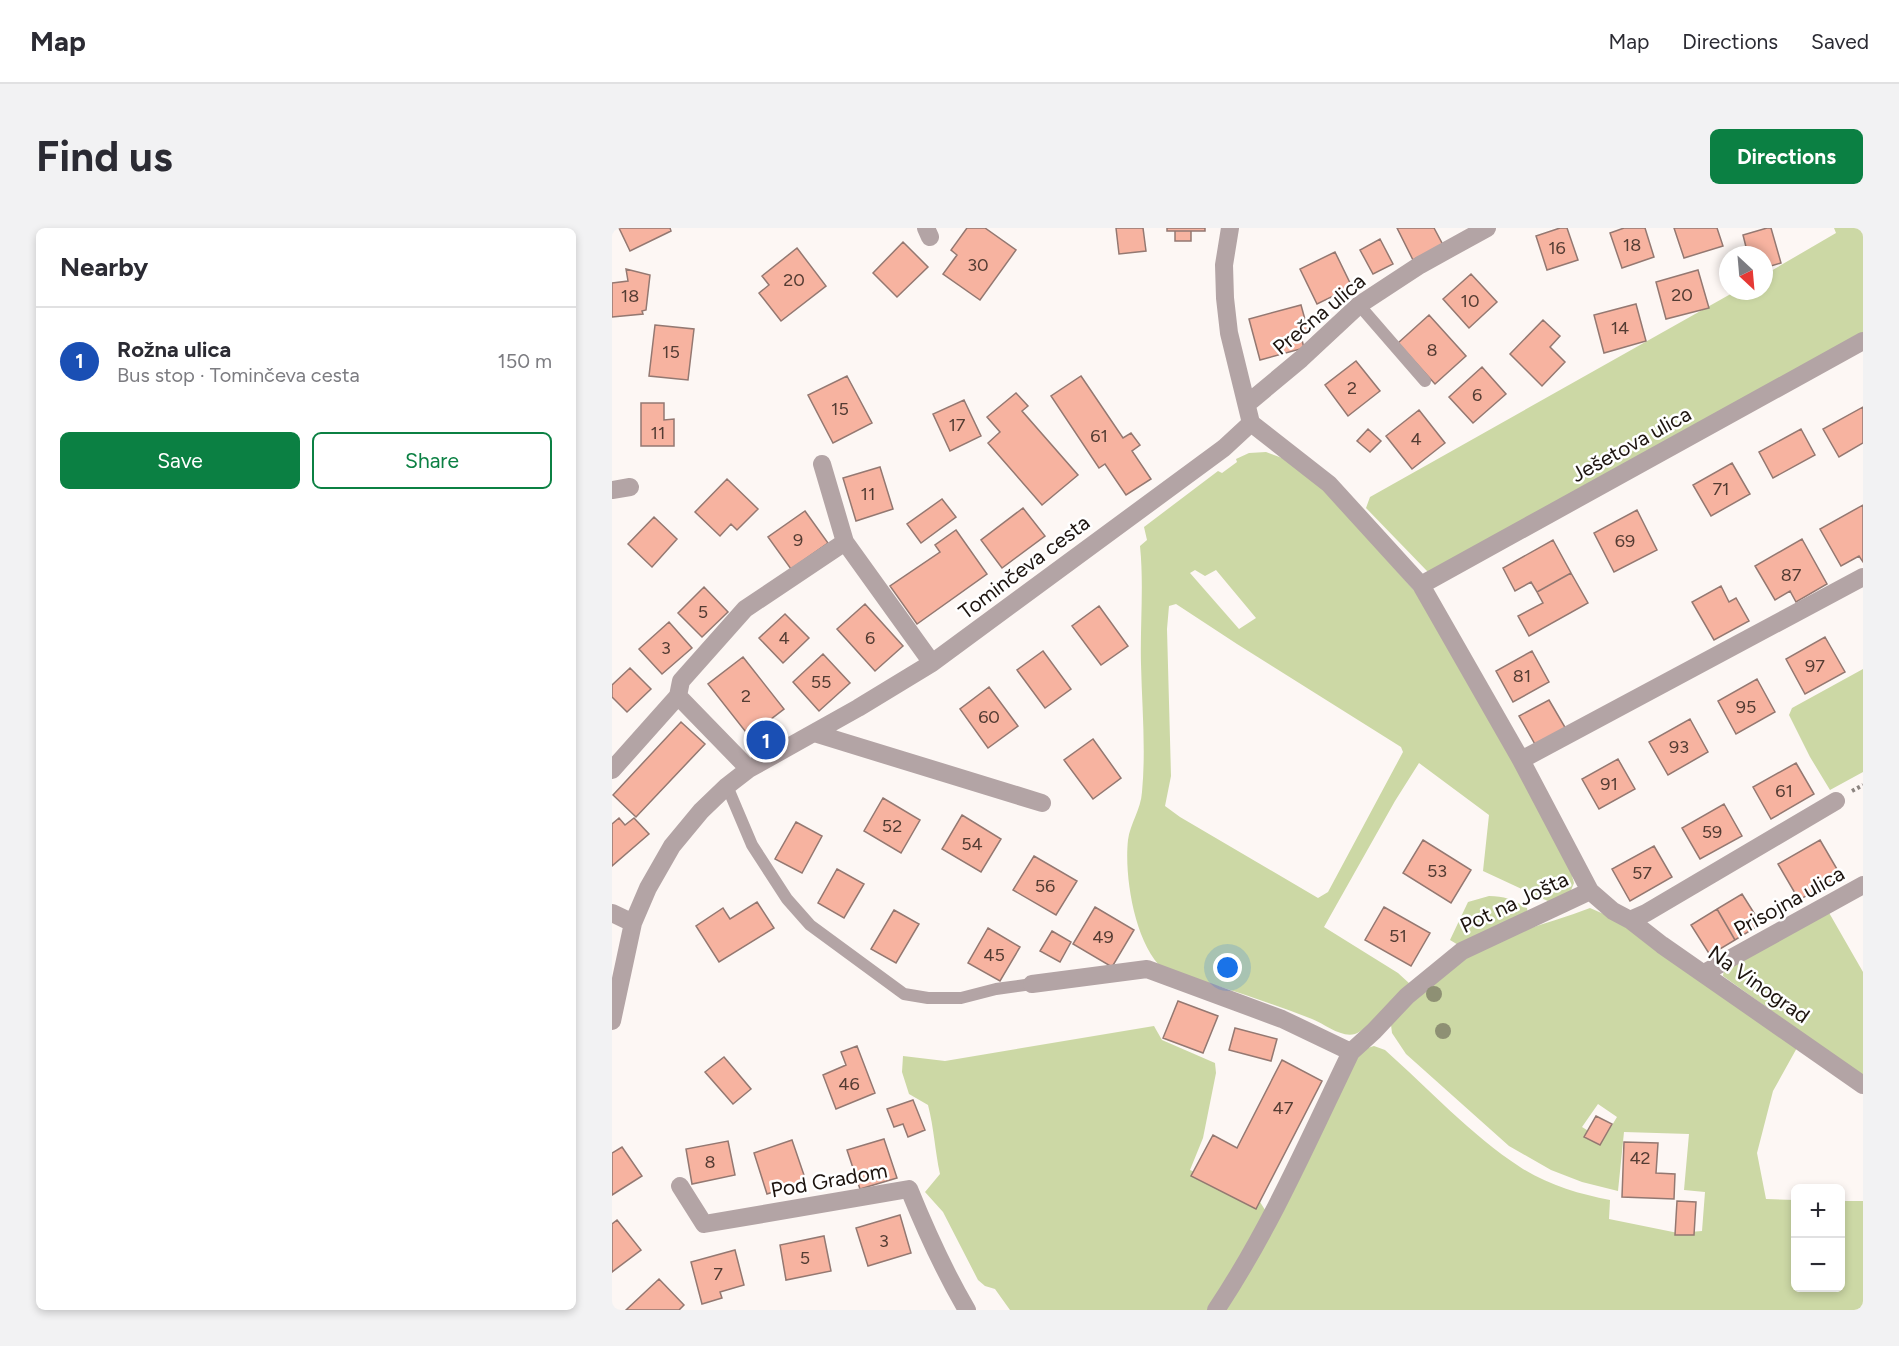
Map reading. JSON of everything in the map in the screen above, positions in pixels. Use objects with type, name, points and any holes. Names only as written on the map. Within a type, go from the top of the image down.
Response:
[{"type":"street","points":[[1230,228],[1224,265],[1225,298],[1229,333],[1251,423],[1329,484],[1421,585],[1521,760],[1590,891]]},
{"type":"street","name":"Prečna ulica","points":[[1247,404],[1301,359],[1359,305],[1420,265],[1487,228]]},
{"type":"street","name":"Ješetova ulica","points":[[1421,585],[1863,341]]},
{"type":"street","name":"Tominčeva cesta","points":[[612,1021],[633,923],[648,888],[672,846],[701,811],[749,769],[932,663],[1224,448],[1251,423]]},
{"type":"street","points":[[822,464],[845,542],[932,663]]},
{"type":"street","points":[[612,770],[678,696],[681,681],[745,609],[845,542]]},
{"type":"street","points":[[1521,760],[1863,577]]},
{"type":"street","points":[[678,696],[749,769]]},
{"type":"street","points":[[814,733],[1042,803]]},
{"type":"street","points":[[1630,920],[1646,913],[1836,801]]},
{"type":"street","name":"Prisojna ulica","points":[[1704,973],[1863,885]]},
{"type":"street","name":"Pot na Jošta","points":[[1216,1310],[1269,1221],[1351,1052],[1407,996],[1462,951],[1590,891],[1613,911],[1630,920]]},
{"type":"street","points":[[612,913],[633,923]]},
{"type":"street","name":"Na Vinograd","points":[[1630,920],[1662,945],[1863,1085]]},
{"type":"street","points":[[1032,984],[1147,969],[1282,1019],[1351,1052]]},
{"type":"street","name":"Pod Gradom","points":[[680,1186],[704,1224],[909,1189],[929,1238],[967,1310]]},
{"type":"lane","points":[[1359,305],[1425,381]]},
{"type":"lane","points":[[728,786],[752,845],[787,899],[810,925],[904,994],[928,998],[961,998],[996,989],[1032,984]]},
{"type":"green space","points":[[1834,228],[1863,228],[1863,337],[1428,572],[1366,508],[1370,497],[1720,300],[1773,300],[1773,270],[1836,233]]},
{"type":"green space","points":[[1266,452],[1282,458],[1323,487],[1418,595],[1515,764],[1571,872],[1574,883],[1569,895],[1550,902],[1483,871],[1489,815],[1419,763],[1324,927],[1398,973],[1410,984],[1376,1019],[1361,1031],[1350,1035],[1275,1005],[1163,969],[1145,944],[1130,890],[1128,840],[1141,798],[1143,776],[1140,546],[1147,540],[1144,527],[1218,471],[1222,473],[1237,462],[1236,459],[1249,453]],"holes":[[[1195,570],[1205,576],[1216,570],[1256,618],[1239,629],[1190,573]],[[1176,604],[1401,747],[1403,752],[1328,892],[1318,898],[1165,806],[1171,776],[1167,629],[1169,606]]]},
{"type":"green space","points":[[1863,669],[1863,772],[1830,790],[1789,715],[1792,708]]},
{"type":"green space","points":[[1489,896],[1518,903],[1527,908],[1528,915],[1460,946],[1450,940],[1468,902]]},
{"type":"green space","points":[[1590,908],[1622,922],[1798,1046],[1773,1091],[1757,1153],[1766,1199],[1791,1200],[1791,1292],[1845,1292],[1845,1201],[1863,1201],[1863,1310],[1225,1310],[1353,1064],[1364,1049],[1374,1046],[1385,1050],[1484,1141],[1520,1167],[1564,1188],[1610,1200],[1609,1219],[1678,1233],[1702,1231],[1705,1192],[1684,1190],[1689,1134],[1624,1132],[1618,1191],[1582,1182],[1551,1170],[1509,1146],[1406,1054],[1392,1033],[1391,1025],[1440,976],[1468,956],[1510,935]],"holes":[[[1598,1104],[1617,1117],[1603,1140],[1582,1127]]]},
{"type":"green space","points":[[1828,911],[1863,972],[1863,1077],[1723,976],[1724,969]]},
{"type":"green space","points":[[1154,1026],[1162,1040],[1215,1063],[1216,1073],[1203,1138],[1190,1170],[1260,1202],[1267,1213],[1211,1310],[1010,1310],[995,1289],[985,1286],[978,1280],[943,1212],[925,1192],[940,1174],[928,1105],[909,1094],[902,1072],[903,1056],[945,1061]]},
{"type":"building","points":[[619,228],[670,228],[671,231],[630,251]]},
{"type":"building","points":[[967,228],[985,228],[1016,250],[980,300],[943,274],[957,255],[951,250]]},
{"type":"building","points":[[1116,228],[1143,228],[1146,251],[1119,254]]},
{"type":"building","points":[[1167,228],[1205,228],[1205,231],[1167,231]]},
{"type":"building","points":[[1397,228],[1434,228],[1443,245],[1413,260]]},
{"type":"building","points":[[1567,228],[1578,260],[1547,270],[1536,236]]},
{"type":"building","points":[[1624,228],[1645,228],[1654,257],[1622,268],[1610,233]]},
{"type":"building","points":[[1674,228],[1717,228],[1723,246],[1684,258]]},
{"type":"building","points":[[1771,228],[1781,263],[1773,265],[1773,246],[1746,246],[1743,235]]},
{"type":"building","points":[[1175,231],[1191,231],[1191,241],[1175,241]]},
{"type":"building","points":[[1380,239],[1393,264],[1373,274],[1360,250]]},
{"type":"building","points":[[903,242],[928,267],[897,297],[873,273]]},
{"type":"building","points":[[797,248],[826,286],[781,321],[759,293],[769,285],[762,276]]},
{"type":"building","points":[[1335,252],[1352,287],[1317,304],[1300,269]]},
{"type":"building","points":[[626,269],[650,275],[646,310],[642,311],[643,314],[612,317],[612,283],[628,281]]},
{"type":"building","points":[[1698,270],[1709,308],[1666,319],[1656,282]]},
{"type":"building","points":[[1471,274],[1497,302],[1469,328],[1443,299]]},
{"type":"building","points":[[1636,304],[1646,341],[1604,353],[1594,315]]},
{"type":"building","points":[[1301,305],[1309,334],[1301,336],[1304,348],[1260,360],[1249,319]]},
{"type":"building","points":[[1429,315],[1466,356],[1435,384],[1398,343]]},
{"type":"building","points":[[1543,320],[1560,336],[1550,347],[1565,362],[1542,386],[1510,354]]},
{"type":"building","points":[[655,325],[694,329],[688,380],[649,376]]},
{"type":"building","points":[[1356,361],[1380,391],[1348,416],[1325,385]]},
{"type":"building","points":[[1482,367],[1506,394],[1473,423],[1449,397]]},
{"type":"building","points":[[847,376],[872,423],[833,443],[808,395]]},
{"type":"building","points":[[1081,376],[1123,438],[1131,433],[1140,445],[1132,451],[1151,479],[1126,495],[1105,464],[1099,468],[1051,396]]},
{"type":"building","points":[[1016,393],[1028,406],[1022,411],[1078,475],[1042,505],[988,443],[1000,432],[987,417]]},
{"type":"building","points":[[964,400],[981,436],[950,451],[933,414]]},
{"type":"building","points":[[641,403],[664,403],[664,420],[674,419],[674,446],[641,446]]},
{"type":"building","points":[[1863,407],[1863,443],[1839,457],[1823,429]]},
{"type":"building","points":[[1419,410],[1445,443],[1412,469],[1386,436]]},
{"type":"building","points":[[1368,429],[1381,441],[1370,452],[1357,441]]},
{"type":"building","points":[[1801,429],[1815,455],[1773,478],[1759,452]]},
{"type":"building","points":[[1732,463],[1750,494],[1711,516],[1693,485]]},
{"type":"building","points":[[880,467],[893,509],[856,521],[843,478]]},
{"type":"building","points":[[727,479],[758,509],[737,530],[731,524],[720,536],[695,512]]},
{"type":"building","points":[[942,499],[956,517],[921,543],[907,524]]},
{"type":"building","points":[[1863,505],[1863,562],[1859,556],[1841,566],[1820,529]]},
{"type":"building","points":[[1023,508],[1045,536],[1002,568],[981,540]]},
{"type":"building","points":[[1637,510],[1657,550],[1614,572],[1594,533]]},
{"type":"building","points":[[805,511],[828,543],[791,569],[768,537]]},
{"type":"building","points":[[654,517],[677,539],[652,567],[628,544]]},
{"type":"building","points":[[956,530],[987,574],[917,624],[890,586],[940,552],[935,545]]},
{"type":"building","points":[[1802,539],[1827,584],[1796,602],[1790,591],[1775,600],[1755,566]]},
{"type":"building","points":[[1553,540],[1571,573],[1537,592],[1531,582],[1515,591],[1503,568]]},
{"type":"building","points":[[1571,573],[1588,603],[1529,636],[1518,616],[1543,603],[1537,592]]},
{"type":"building","points":[[1721,586],[1729,602],[1736,598],[1749,621],[1714,640],[1692,602]]},
{"type":"building","points":[[704,587],[728,612],[702,637],[678,613]]},
{"type":"building","points":[[865,604],[903,646],[875,671],[837,629]]},
{"type":"building","points":[[1099,606],[1128,646],[1101,665],[1072,626]]},
{"type":"building","points":[[785,614],[809,638],[783,663],[759,638]]},
{"type":"building","points":[[669,622],[692,648],[662,674],[639,649]]},
{"type":"building","points":[[1825,637],[1845,672],[1805,694],[1786,659]]},
{"type":"building","points":[[1043,651],[1071,689],[1045,708],[1017,670]]},
{"type":"building","points":[[1532,651],[1549,682],[1513,702],[1496,671]]},
{"type":"building","points":[[823,654],[850,683],[819,711],[793,682]]},
{"type":"building","points":[[743,657],[784,709],[749,736],[708,684]]},
{"type":"building","points":[[630,668],[651,689],[627,712],[612,697],[612,685]]},
{"type":"building","points":[[1757,679],[1775,712],[1736,734],[1718,701]]},
{"type":"building","points":[[989,687],[1018,726],[988,748],[960,709]]},
{"type":"building","points":[[1549,700],[1566,729],[1536,746],[1519,716]]},
{"type":"building","points":[[1690,719],[1708,752],[1668,775],[1649,742]]},
{"type":"building","points":[[681,722],[705,744],[636,817],[613,795]]},
{"type":"building","points":[[1093,739],[1121,778],[1093,799],[1064,760]]},
{"type":"building","points":[[1618,759],[1635,789],[1599,809],[1582,779]]},
{"type":"building","points":[[1796,763],[1814,794],[1771,819],[1753,787]]},
{"type":"building","points":[[883,798],[920,820],[901,853],[864,831]]},
{"type":"building","points":[[1724,804],[1742,836],[1700,859],[1682,828]]},
{"type":"building","points":[[962,815],[1001,839],[981,872],[942,849]]},
{"type":"building","points":[[619,818],[625,825],[634,818],[649,834],[612,866],[612,824]]},
{"type":"building","points":[[796,822],[822,836],[802,873],[775,859]]},
{"type":"building","points":[[1423,840],[1471,870],[1451,903],[1403,873]]},
{"type":"building","points":[[1820,840],[1841,876],[1799,900],[1778,864]]},
{"type":"building","points":[[1654,846],[1672,877],[1630,901],[1612,869]]},
{"type":"building","points":[[1034,856],[1077,881],[1056,915],[1013,890]]},
{"type":"building","points":[[837,869],[864,884],[844,918],[818,903]]},
{"type":"building","points":[[1742,894],[1761,924],[1735,940],[1717,909]]},
{"type":"building","points":[[757,902],[774,928],[719,962],[696,926],[723,908],[730,919]]},
{"type":"building","points":[[1095,907],[1134,930],[1112,967],[1073,944]]},
{"type":"building","points":[[1384,907],[1430,933],[1411,966],[1365,940]]},
{"type":"building","points":[[1717,909],[1735,940],[1710,955],[1691,925]]},
{"type":"building","points":[[894,910],[919,924],[896,963],[871,949]]},
{"type":"building","points":[[988,928],[1020,947],[1000,981],[968,963]]},
{"type":"building","points":[[1052,931],[1071,942],[1060,962],[1040,951]]},
{"type":"building","points":[[1178,1001],[1218,1016],[1203,1053],[1163,1038]]},
{"type":"building","points":[[1235,1028],[1277,1039],[1271,1061],[1229,1050]]},
{"type":"building","points":[[857,1046],[875,1093],[836,1109],[823,1075],[846,1065],[841,1052]]},
{"type":"building","points":[[724,1057],[751,1089],[733,1104],[705,1072]]},
{"type":"building","points":[[1282,1060],[1322,1081],[1256,1209],[1191,1176],[1213,1135],[1237,1148]]},
{"type":"building","points":[[913,1100],[925,1130],[908,1137],[903,1124],[894,1127],[887,1109]]},
{"type":"building","points":[[1596,1116],[1612,1124],[1600,1145],[1584,1137]]},
{"type":"building","points":[[884,1139],[897,1178],[860,1189],[847,1150]]},
{"type":"building","points":[[792,1140],[806,1181],[767,1194],[754,1153]]},
{"type":"building","points":[[728,1141],[735,1175],[692,1184],[686,1149]]},
{"type":"building","points":[[1624,1142],[1658,1143],[1656,1173],[1675,1174],[1674,1199],[1622,1197]]},
{"type":"building","points":[[622,1147],[642,1176],[612,1195],[612,1153]]},
{"type":"building","points":[[1677,1201],[1696,1202],[1694,1235],[1675,1235]]},
{"type":"building","points":[[900,1215],[911,1253],[868,1266],[856,1228]]},
{"type":"building","points":[[617,1220],[641,1250],[612,1272],[612,1224]]},
{"type":"building","points":[[824,1236],[831,1271],[786,1280],[780,1245]]},
{"type":"building","points":[[735,1250],[744,1285],[720,1292],[722,1298],[702,1304],[691,1262]]},
{"type":"building","points":[[659,1279],[684,1305],[679,1310],[626,1310]]},
{"type":"place","name":"Rožna ulica","points":[[766,740]]}]
